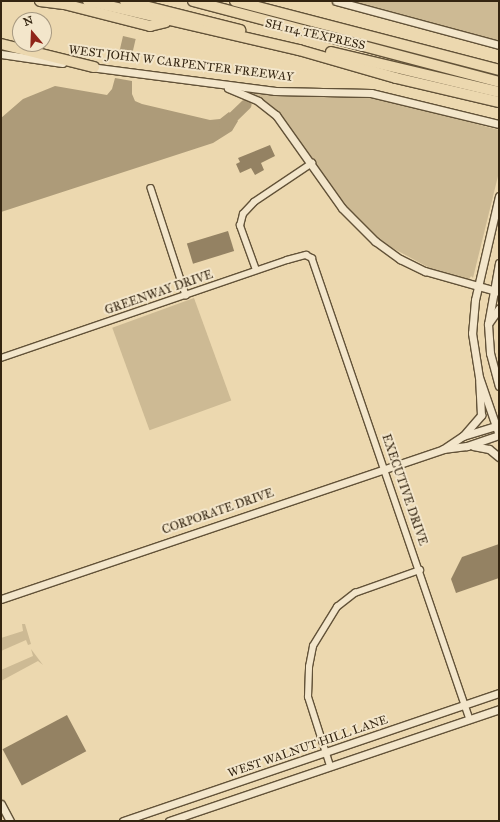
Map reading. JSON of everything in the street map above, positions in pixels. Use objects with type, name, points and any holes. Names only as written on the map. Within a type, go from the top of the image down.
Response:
[{"type":"highway","points":[[40,1],[64,4],[150,26],[168,21]]},
{"type":"highway","points":[[88,1],[168,21],[299,50],[396,78],[499,102]]},
{"type":"highway","name":"SH 114 TEXPRESS","points":[[125,1],[499,92]]},
{"type":"highway","name":"SH 114 TEXPRESS","points":[[193,1],[499,82]]},
{"type":"highway","points":[[235,1],[449,59],[499,70]]},
{"type":"highway","points":[[1,44],[94,67]]},
{"type":"highway","points":[[449,59],[499,64]]},
{"type":"main road","points":[[336,1],[499,45]]},
{"type":"main road","name":"WEST JOHN W CARPENTER FREEWAY","points":[[1,54],[220,85],[275,91],[371,93],[499,124]]},
{"type":"main road","points":[[220,85],[265,106],[290,132],[342,208],[385,248],[425,271],[496,291]]},
{"type":"main road","points":[[463,436],[481,415],[479,377],[472,333],[478,286],[499,196]]},
{"type":"main road","points":[[499,263],[496,291],[488,324],[490,353],[499,386]]},
{"type":"main road","points":[[488,324],[499,308]]},
{"type":"main road","points":[[479,377],[498,426],[499,435]]},
{"type":"main road","name":"CORPORATE DRIVE","points":[[443,449],[463,436],[498,426]]},
{"type":"main road","name":"CORPORATE DRIVE","points":[[1,599],[443,449],[467,446],[499,435]]},
{"type":"main road","points":[[467,446],[485,448],[499,457]]},
{"type":"main road","name":"WEST WALNUT HILL LANE","points":[[123,821],[499,693]]},
{"type":"main road","name":"WEST WALNUT HILL LANE","points":[[169,821],[499,709]]},
{"type":"main road","points":[[1,804],[10,821]]},
{"type":"street","points":[[256,270],[240,226],[242,214],[254,202],[312,163]]},
{"type":"street","points":[[151,188],[186,295]]},
{"type":"street","name":"GREENWAY DRIVE","points":[[1,358],[256,270],[306,255],[312,258],[317,270]]},
{"type":"street","name":"EXECUTIVE DRIVE","points":[[317,270],[470,719]]},
{"type":"street","points":[[330,766],[308,697],[309,667],[313,646],[337,607],[355,593],[420,570]]},
{"type":"shaded area","points":[[347,1],[499,1],[499,41],[388,13]]},
{"type":"shaded area","points":[[123,36],[136,39],[130,61],[118,58]]},
{"type":"shaded area","points":[[115,78],[132,81],[132,94],[135,101],[142,104],[210,120],[220,119],[229,112],[238,121],[232,131],[213,143],[1,212],[1,118],[23,99],[55,86],[107,95],[112,89]]},
{"type":"shaded area","points":[[252,91],[378,98],[499,130],[499,172],[473,278],[471,276],[469,280],[439,273],[383,243],[352,214],[285,120],[251,94]]},
{"type":"shaded area","points":[[194,298],[231,400],[150,430],[112,328]]},
{"type":"shaded area","points":[[22,624],[25,624],[31,644],[28,645],[26,640],[1,651],[1,638],[23,631]]},
{"type":"shaded area","points":[[31,649],[43,665],[38,661],[1,681],[1,670],[33,656]]},
{"type":"building","points":[[270,145],[275,156],[261,163],[264,170],[255,175],[251,168],[240,173],[236,164],[240,162],[238,158]]},
{"type":"building","points":[[228,231],[234,251],[193,264],[187,244]]},
{"type":"building","points":[[499,544],[499,578],[456,593],[451,579],[462,557]]},
{"type":"building","points":[[67,715],[86,751],[22,785],[3,749]]},
{"type":"waterway","points":[[224,125],[246,104]]}]
